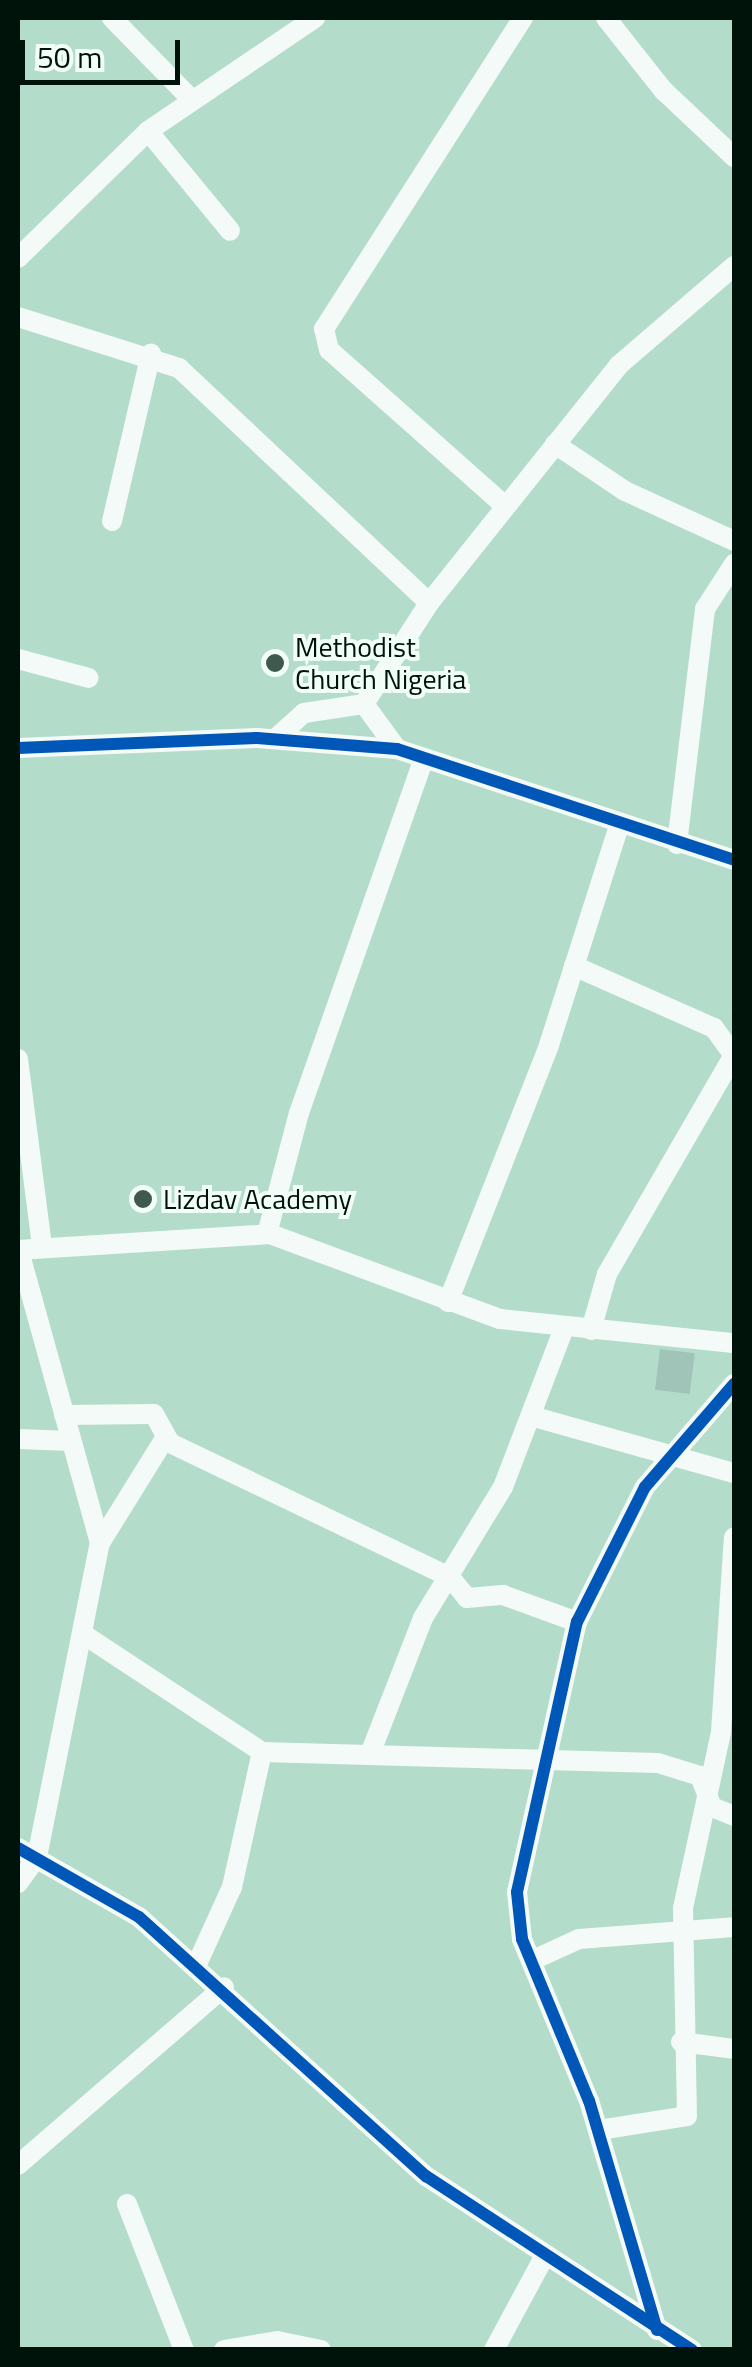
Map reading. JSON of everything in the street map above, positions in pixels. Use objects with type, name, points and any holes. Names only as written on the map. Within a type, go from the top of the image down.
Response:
[{"type":"street","points":[[112,18],[192,100]]},
{"type":"street","points":[[18,258],[148,131],[315,18]]},
{"type":"street","points":[[505,506],[330,350],[324,329],[523,18]]},
{"type":"street","points":[[606,18],[662,90],[734,156]]},
{"type":"street","points":[[148,131],[230,231]]},
{"type":"street","points":[[275,740],[304,713],[364,704],[429,602],[619,365],[734,266]]},
{"type":"street","points":[[18,316],[151,354],[210,395],[429,602]]},
{"type":"street","points":[[112,521],[151,354]]},
{"type":"street","points":[[555,444],[625,490],[734,541]]},
{"type":"street","points":[[677,844],[706,609],[734,564]]},
{"type":"street","points":[[18,658],[89,678]]},
{"type":"street","points":[[364,704],[396,749]]},
{"type":"street","points":[[18,748],[275,740],[396,749],[734,860]]},
{"type":"street","points":[[267,1234],[299,1113],[424,759]]},
{"type":"street","points":[[448,1302],[574,966],[619,825]]},
{"type":"street","points":[[574,966],[714,1028],[734,1056],[607,1274],[591,1330]]},
{"type":"street","points":[[18,1059],[42,1247]]},
{"type":"street","points":[[100,1543],[18,1250],[267,1234],[448,1302],[564,1328],[734,1344]]},
{"type":"street","points":[[370,1754],[423,1618],[503,1488],[564,1328]]},
{"type":"street","points":[[656,2330],[599,2130],[531,1961],[518,1892],[543,1752],[577,1622],[610,1544],[677,1450],[734,1384]]},
{"type":"street","points":[[64,1415],[148,1412],[164,1438],[450,1577],[467,1598],[503,1594],[577,1622]]},
{"type":"street","points":[[531,1416],[677,1450],[734,1473]]},
{"type":"street","points":[[18,1882],[83,1634],[100,1543],[164,1438]]},
{"type":"street","points":[[18,1439],[71,1441]]},
{"type":"street","points":[[599,2130],[684,2121],[681,2042],[687,1924],[706,1785],[721,1732],[734,1538]]},
{"type":"street","points":[[83,1634],[262,1752],[543,1752],[658,1763],[706,1785]]},
{"type":"street","points":[[196,1964],[232,1886],[262,1752]]},
{"type":"street","points":[[706,1785],[712,1807],[734,1816]]},
{"type":"street","points":[[27,1852],[99,1886],[196,1964],[426,2176],[544,2257],[692,2350]]},
{"type":"street","points":[[531,1961],[579,1939],[687,1924],[734,1928]]},
{"type":"street","points":[[18,2165],[224,1987]]},
{"type":"street","points":[[681,2042],[734,2049]]},
{"type":"street","points":[[127,2204],[184,2350]]},
{"type":"street","points":[[494,2350],[544,2257]]},
{"type":"street","points":[[224,2350],[277,2340],[321,2350]]},
{"type":"building","points":[[660,1349],[695,1353],[690,1394],[655,1390]]},
{"type":"cycle path","points":[[18,748],[257,738],[397,749],[734,860]]},
{"type":"cycle path","points":[[657,2330],[589,2101],[522,1939],[517,1892],[577,1622],[645,1487],[734,1384]]},
{"type":"cycle path","points":[[18,1848],[139,1917],[426,2176],[692,2350]]},
{"type":"place","name":"Methodist Church Nigeria","points":[[275,663]]},
{"type":"place","name":"Lizdav Academy","points":[[143,1199]]}]
